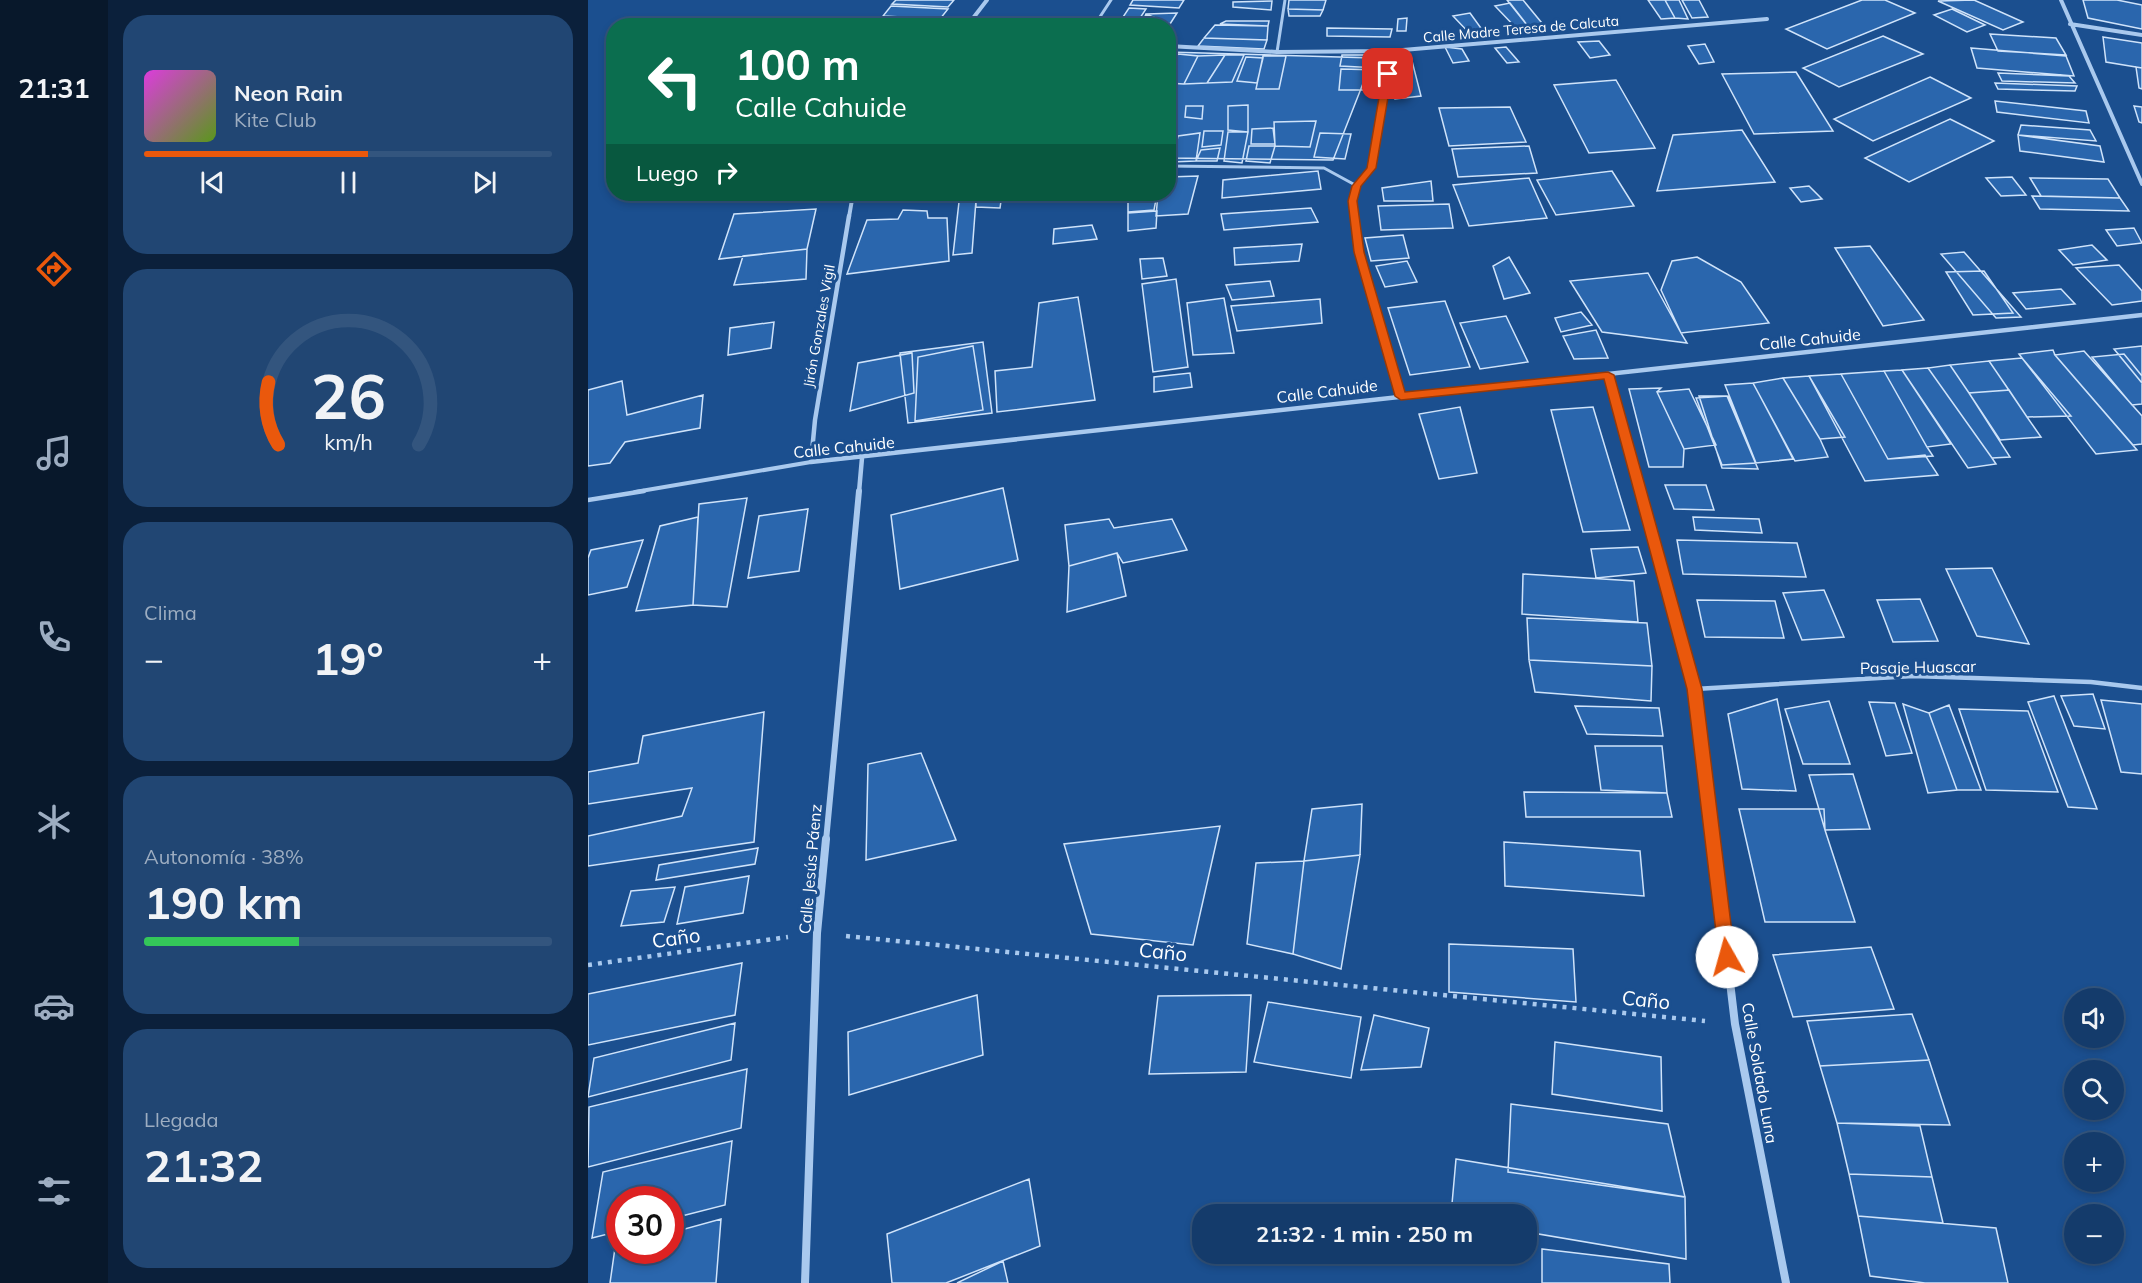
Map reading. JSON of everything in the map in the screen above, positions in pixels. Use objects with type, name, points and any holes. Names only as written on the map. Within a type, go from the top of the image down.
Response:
[{"type":"street","points":[[973,18],[987,0]]},
{"type":"street","points":[[2061,0],[2142,184]]},
{"type":"street","name":"Calle Madre Teresa de Calcuta","points":[[1176,46],[1277,52],[1391,51],[1767,19]]},
{"type":"street","points":[[2070,24],[2142,35]]},
{"type":"street","points":[[1391,51],[1372,168],[1357,186],[1353,201],[1359,252],[1401,396]]},
{"type":"street","name":"Jirón Gonzales Vigil","points":[[811,462],[815,420],[852,201]]},
{"type":"street","name":"Calle Cahuide","points":[[811,462],[862,459],[1401,396],[2142,315]]},
{"type":"street","name":"Calle Soldado Luna","points":[[1608,375],[1695,689],[1735,1024],[1786,1283]]},
{"type":"street","name":"Calle Jesús Páenz","points":[[806,1283],[817,933],[862,459]]},
{"type":"lane","points":[[1100,18],[1111,0]]},
{"type":"lane","points":[[1277,52],[1285,0]]},
{"type":"lane","points":[[1176,166],[1324,168],[1357,186]]},
{"type":"lane","name":"Calle Cahuide","points":[[588,500],[811,462]]},
{"type":"lane","name":"Pasaje Huascar","points":[[1695,689],[1913,676],[2091,682],[2142,688]]},
{"type":"path","name":"Caño","points":[[588,966],[817,933],[1735,1024]]},
{"type":"building","points":[[896,0],[954,0],[948,7],[892,4]]},
{"type":"building","points":[[1133,0],[1184,0],[1179,8],[1130,5]]},
{"type":"building","points":[[1289,0],[1326,0],[1323,10],[1288,9]]},
{"type":"building","points":[[1507,0],[1523,0],[1546,28],[1531,30]]},
{"type":"building","points":[[1648,0],[1665,0],[1675,18],[1661,19]]},
{"type":"building","points":[[1665,0],[1679,0],[1688,19],[1675,18]]},
{"type":"building","points":[[1682,0],[1699,0],[1708,17],[1692,18]]},
{"type":"building","points":[[1862,0],[1885,0],[1915,13],[1827,49],[1786,29]]},
{"type":"building","points":[[1974,0],[2023,22],[2003,30],[1938,1]]},
{"type":"building","points":[[2083,0],[2117,0],[2142,5],[2142,29],[2088,18]]},
{"type":"building","points":[[1272,1],[1271,10],[1233,7],[1233,2]]},
{"type":"building","points":[[1510,3],[1531,30],[1519,31],[1495,6]]},
{"type":"building","points":[[891,6],[948,9],[941,18],[883,16]]},
{"type":"building","points":[[1129,8],[1146,9],[1140,18],[1122,18]]},
{"type":"building","points":[[1288,9],[1323,10],[1320,16],[1289,16]]},
{"type":"building","points":[[1952,9],[1985,25],[1967,32],[1934,15]]},
{"type":"building","points":[[1177,13],[1174,18],[1156,18],[1146,14]]},
{"type":"building","points":[[1470,13],[1486,35],[1472,36],[1453,16]]},
{"type":"building","points":[[1146,14],[1156,18],[1144,18]]},
{"type":"building","points":[[1407,18],[1406,31],[1397,31],[1398,19]]},
{"type":"building","points":[[1226,21],[1269,21],[1268,26],[1220,24]]},
{"type":"building","points":[[1215,25],[1268,26],[1267,40],[1204,38]]},
{"type":"building","points":[[1327,28],[1392,29],[1390,37],[1327,36]]},
{"type":"building","points":[[1990,34],[2056,38],[2066,55],[1998,51]]},
{"type":"building","points":[[1883,36],[1923,54],[1839,87],[1803,68]]},
{"type":"building","points":[[2103,37],[2142,43],[2142,68],[2106,62]]},
{"type":"building","points":[[1204,38],[1267,40],[1264,49],[1198,46]]},
{"type":"building","points":[[1599,41],[1610,55],[1590,58],[1578,42]]},
{"type":"building","points":[[1705,44],[1714,62],[1699,64],[1688,46]]},
{"type":"building","points":[[1445,47],[1462,49],[1469,61],[1453,63]]},
{"type":"building","points":[[1506,47],[1519,62],[1507,63],[1495,48]]},
{"type":"building","points":[[1971,48],[2066,56],[2074,76],[1977,68]]},
{"type":"building","points":[[1176,52],[1373,58],[1333,160],[1176,158]]},
{"type":"building","points":[[1178,54],[1198,56],[1184,84],[1176,84]]},
{"type":"building","points":[[1225,55],[1207,83],[1184,84],[1198,56]]},
{"type":"building","points":[[1225,55],[1244,55],[1232,82],[1207,83]]},
{"type":"building","points":[[1342,55],[1383,55],[1379,68],[1340,66]]},
{"type":"building","points":[[1263,56],[1286,56],[1279,89],[1256,89]]},
{"type":"building","points":[[1246,57],[1263,58],[1257,83],[1237,81]]},
{"type":"building","points":[[1411,57],[1421,96],[1395,99],[1395,58]]},
{"type":"building","points":[[2136,67],[2142,68],[2142,89],[2139,88]]},
{"type":"building","points":[[1341,69],[1380,70],[1372,90],[1339,90]]},
{"type":"building","points":[[1796,72],[1833,131],[1754,134],[1722,74]]},
{"type":"building","points":[[1998,73],[2069,76],[2075,83],[2002,81]]},
{"type":"building","points":[[1930,77],[1971,98],[1873,141],[1834,119]]},
{"type":"building","points":[[1616,80],[1655,148],[1589,153],[1554,85]]},
{"type":"building","points":[[1995,83],[2077,86],[2075,91],[1998,89]]},
{"type":"building","points":[[1995,101],[2086,111],[2089,123],[1997,112]]},
{"type":"building","points":[[1248,105],[1248,132],[1228,130],[1228,106]]},
{"type":"building","points":[[1186,106],[1203,106],[1202,119],[1185,117]]},
{"type":"building","points":[[2134,106],[2142,107],[2142,123],[2139,122]]},
{"type":"building","points":[[1510,107],[1526,142],[1449,146],[1439,108]]},
{"type":"building","points":[[1950,119],[1994,141],[1909,182],[1865,158]]},
{"type":"building","points":[[1316,121],[1310,147],[1275,146],[1274,122]]},
{"type":"building","points":[[2021,125],[2090,130],[2096,141],[2018,135]]},
{"type":"building","points":[[1273,128],[1275,144],[1251,144],[1252,129]]},
{"type":"building","points":[[1742,130],[1775,182],[1657,191],[1673,135]]},
{"type":"building","points":[[1204,131],[1223,131],[1221,145],[1202,147]]},
{"type":"building","points":[[1228,132],[1248,132],[1242,163],[1224,161]]},
{"type":"building","points":[[1200,133],[1196,161],[1176,162],[1178,136]]},
{"type":"building","points":[[1320,133],[1351,134],[1345,159],[1314,157]]},
{"type":"building","points":[[2018,135],[2100,146],[2104,162],[2020,151]]},
{"type":"building","points":[[1249,146],[1275,146],[1270,163],[1246,161]]},
{"type":"building","points":[[1529,146],[1537,173],[1458,177],[1452,149]]},
{"type":"building","points":[[1220,148],[1217,161],[1196,161],[1201,150]]},
{"type":"building","points":[[1318,171],[1321,189],[1222,198],[1223,180]]},
{"type":"building","points":[[1612,171],[1634,206],[1556,215],[1537,180]]},
{"type":"building","points":[[1198,176],[1188,214],[1156,216],[1157,201],[1176,201],[1176,177]]},
{"type":"building","points":[[2012,177],[2026,195],[2001,196],[1986,178]]},
{"type":"building","points":[[1529,178],[1547,218],[1469,226],[1453,185]]},
{"type":"building","points":[[2030,178],[2108,179],[2120,198],[2041,196]]},
{"type":"building","points":[[1431,181],[1433,201],[1384,201],[1382,188]]},
{"type":"building","points":[[1809,186],[1822,199],[1801,202],[1790,188]]},
{"type":"building","points":[[2032,196],[2120,198],[2129,211],[2040,209]]},
{"type":"building","points":[[976,201],[1001,201],[1000,208],[976,207]]},
{"type":"building","points":[[976,201],[972,253],[953,255],[959,202]]},
{"type":"building","points":[[1128,201],[1156,201],[1154,210],[1128,212]]},
{"type":"building","points":[[1449,204],[1453,228],[1381,230],[1378,206]]},
{"type":"building","points":[[1311,208],[1318,222],[1224,230],[1221,214]]},
{"type":"building","points":[[816,209],[807,249],[719,259],[734,214]]},
{"type":"building","points":[[903,210],[927,211],[928,218],[947,218],[949,261],[847,274],[867,220],[898,219]]},
{"type":"building","points":[[1157,211],[1156,228],[1128,231],[1128,213]]},
{"type":"building","points":[[1092,225],[1097,239],[1053,244],[1054,229]]},
{"type":"building","points":[[2134,228],[2142,243],[2117,246],[2106,230]]},
{"type":"building","points":[[1403,235],[1409,258],[1371,261],[1365,238]]},
{"type":"building","points":[[1302,244],[1299,261],[1235,265],[1234,248]]},
{"type":"building","points":[[2092,245],[2107,260],[2073,265],[2059,250]]},
{"type":"building","points":[[1870,246],[1924,320],[1883,326],[1835,248]]},
{"type":"building","points":[[807,249],[806,279],[734,285],[743,256]]},
{"type":"building","points":[[1964,252],[2021,317],[1996,318],[1941,254]]},
{"type":"building","points":[[1509,257],[1530,293],[1504,299],[1493,266]]},
{"type":"building","points":[[1697,257],[1741,282],[1769,323],[1681,333],[1661,290],[1672,261]]},
{"type":"building","points":[[1163,258],[1167,276],[1142,279],[1140,259]]},
{"type":"building","points":[[1407,261],[1417,282],[1385,287],[1376,266]]},
{"type":"building","points":[[2119,265],[2142,291],[2142,301],[2112,305],[2076,268]]},
{"type":"building","points":[[1984,271],[2013,313],[1973,315],[1946,272]]},
{"type":"building","points":[[1648,273],[1687,343],[1602,332],[1570,281]]},
{"type":"building","points":[[1176,279],[1188,367],[1153,372],[1142,284]]},
{"type":"building","points":[[1270,281],[1274,296],[1232,300],[1226,285]]},
{"type":"building","points":[[2061,289],[2075,304],[2026,309],[2013,293]]},
{"type":"building","points":[[1078,297],[1095,400],[997,412],[995,371],[1032,367],[1039,303]]},
{"type":"building","points":[[1224,298],[1234,353],[1193,355],[1187,303]]},
{"type":"building","points":[[1320,299],[1322,323],[1237,331],[1231,306]]},
{"type":"building","points":[[1445,301],[1470,367],[1410,375],[1388,308]]},
{"type":"building","points":[[1581,312],[1592,325],[1561,332],[1555,318]]},
{"type":"building","points":[[1506,316],[1528,362],[1480,369],[1460,323]]},
{"type":"building","points":[[774,322],[771,348],[728,355],[730,328]]},
{"type":"building","points":[[1596,330],[1608,358],[1574,359],[1563,336]]},
{"type":"building","points":[[983,342],[992,413],[908,423],[900,353]]},
{"type":"building","points":[[973,346],[983,410],[915,421],[918,357]]},
{"type":"building","points":[[2142,346],[2142,383],[2114,349]]},
{"type":"building","points":[[2053,350],[2137,450],[2096,454],[2019,354]]},
{"type":"building","points":[[2084,351],[2142,416],[2142,444],[2133,445],[2055,355]]},
{"type":"building","points":[[912,353],[914,393],[850,411],[858,363]]},
{"type":"building","points":[[2124,354],[2142,376],[2142,404],[2132,405],[2092,357]]},
{"type":"building","points":[[2022,358],[2071,416],[2027,417],[1989,361]]},
{"type":"building","points":[[1989,361],[2009,390],[1969,393],[1950,365]]},
{"type":"building","points":[[1950,365],[2010,457],[1992,458],[1928,368]]},
{"type":"building","points":[[1928,368],[1996,464],[1968,468],[1902,370]]},
{"type":"building","points":[[1902,370],[1951,444],[1927,447],[1884,371]]},
{"type":"building","points":[[1884,371],[1933,456],[1888,459],[1841,374]]},
{"type":"building","points":[[1190,373],[1192,387],[1154,392],[1154,377]]},
{"type":"building","points":[[1841,374],[1888,459],[1925,455],[1938,475],[1865,481],[1809,376]]},
{"type":"building","points":[[1809,376],[1845,437],[1820,439],[1783,378]]},
{"type":"building","points":[[1783,378],[1820,439],[1828,457],[1795,461],[1753,383]]},
{"type":"building","points":[[622,381],[627,415],[703,395],[700,428],[625,442],[610,463],[588,466],[588,390]]},
{"type":"building","points":[[1753,383],[1793,459],[1756,463],[1725,385]]},
{"type":"building","points":[[1661,388],[1657,392],[1684,449],[1683,467],[1649,467],[1629,389]]},
{"type":"building","points":[[1689,389],[1716,445],[1684,449],[1657,392]]},
{"type":"building","points":[[2009,390],[2041,437],[2000,440],[1969,393]]},
{"type":"building","points":[[1699,396],[1727,396],[1758,469],[1722,468]]},
{"type":"building","points":[[1728,396],[1756,463],[1722,465],[1696,398]]},
{"type":"building","points":[[1460,407],[1477,473],[1439,479],[1419,414]]},
{"type":"building","points":[[1593,407],[1630,530],[1583,532],[1551,410]]},
{"type":"building","points":[[1665,485],[1706,485],[1714,510],[1674,509]]},
{"type":"building","points":[[1003,488],[1018,560],[900,589],[891,515]]},
{"type":"building","points":[[747,498],[727,607],[693,605],[699,504]]},
{"type":"building","points":[[808,509],[799,571],[748,578],[759,516]]},
{"type":"building","points":[[698,517],[693,605],[636,611],[660,526]]},
{"type":"building","points":[[1693,517],[1759,519],[1762,533],[1695,530]]},
{"type":"building","points":[[1109,519],[1114,528],[1172,519],[1187,550],[1123,563],[1117,553],[1069,566],[1065,525]]},
{"type":"building","points":[[643,540],[627,587],[588,595],[588,558],[591,550]]},
{"type":"building","points":[[1677,540],[1797,543],[1806,577],[1683,574]]},
{"type":"building","points":[[1638,547],[1646,573],[1596,578],[1591,549]]},
{"type":"building","points":[[1117,553],[1126,596],[1067,612],[1069,566]]},
{"type":"building","points":[[1992,568],[2029,644],[1977,636],[1946,569]]},
{"type":"building","points":[[1523,574],[1634,581],[1638,622],[1522,614]]},
{"type":"building","points":[[1824,590],[1844,637],[1802,640],[1783,593]]},
{"type":"building","points":[[1920,599],[1938,641],[1893,642],[1877,600]]},
{"type":"building","points":[[1697,600],[1775,601],[1784,638],[1705,637]]},
{"type":"building","points":[[1527,618],[1647,623],[1652,666],[1529,660]]},
{"type":"building","points":[[1529,660],[1652,666],[1651,701],[1535,692]]},
{"type":"building","points":[[2093,694],[2105,729],[2074,726],[2061,696]]},
{"type":"building","points":[[2054,696],[2097,809],[2068,807],[2028,702]]},
{"type":"building","points":[[1777,699],[1796,791],[1742,789],[1728,714]]},
{"type":"building","points":[[2101,700],[2142,704],[2142,774],[2121,772]]},
{"type":"building","points":[[1829,701],[1850,764],[1803,764],[1785,709]]},
{"type":"building","points":[[1869,702],[1895,703],[1912,753],[1886,756]]},
{"type":"building","points":[[1903,704],[1929,713],[1957,790],[1928,793]]},
{"type":"building","points":[[1949,705],[1981,790],[1957,790],[1929,713]]},
{"type":"building","points":[[1575,706],[1659,708],[1663,736],[1587,734]]},
{"type":"building","points":[[1959,709],[2028,711],[2058,792],[1986,790]]},
{"type":"building","points":[[764,712],[754,842],[588,866],[588,836],[682,816],[692,788],[588,804],[588,772],[638,763],[643,736]]},
{"type":"building","points":[[1595,746],[1662,746],[1667,793],[1601,790]]},
{"type":"building","points":[[921,753],[956,840],[866,860],[868,764]]},
{"type":"building","points":[[1853,774],[1870,829],[1825,830],[1809,775]]},
{"type":"building","points":[[1524,792],[1667,793],[1672,817],[1526,817]]},
{"type":"building","points":[[1362,804],[1360,855],[1304,861],[1312,809]]},
{"type":"building","points":[[1739,809],[1824,809],[1825,830],[1855,922],[1765,922]]},
{"type":"building","points":[[1220,826],[1193,945],[1091,934],[1064,844]]},
{"type":"building","points":[[1504,842],[1640,851],[1644,896],[1505,886]]},
{"type":"building","points":[[758,848],[755,864],[656,880],[659,865]]},
{"type":"building","points":[[1360,855],[1341,969],[1293,954],[1304,861]]},
{"type":"building","points":[[1304,861],[1293,954],[1247,944],[1256,863]]},
{"type":"building","points":[[749,876],[743,913],[677,924],[685,887]]},
{"type":"building","points":[[675,887],[664,922],[621,926],[631,891]]},
{"type":"building","points":[[1449,944],[1573,949],[1576,1002],[1449,992]]},
{"type":"building","points":[[1871,947],[1894,1009],[1793,1017],[1773,955]]},
{"type":"building","points":[[742,963],[735,1015],[588,1045],[588,994]]},
{"type":"building","points":[[977,995],[983,1055],[849,1095],[848,1032]]},
{"type":"building","points":[[1251,995],[1246,1072],[1149,1074],[1158,996]]},
{"type":"building","points":[[1268,1002],[1361,1017],[1351,1078],[1254,1062]]},
{"type":"building","points":[[1912,1014],[1929,1060],[1820,1066],[1807,1021]]},
{"type":"building","points":[[1374,1015],[1429,1028],[1421,1067],[1361,1070]]},
{"type":"building","points":[[735,1023],[731,1060],[588,1097],[594,1058]]},
{"type":"building","points":[[1555,1042],[1661,1057],[1662,1111],[1552,1094]]},
{"type":"building","points":[[1929,1060],[1950,1125],[1837,1123],[1820,1066]]},
{"type":"building","points":[[747,1069],[741,1128],[588,1167],[589,1107]]},
{"type":"building","points":[[1511,1104],[1668,1124],[1685,1197],[1508,1172]]},
{"type":"building","points":[[1837,1123],[1920,1126],[1932,1177],[1849,1174]]},
{"type":"building","points":[[732,1141],[725,1205],[684,1215],[684,1186],[606,1186],[606,1234],[592,1238],[603,1172]]},
{"type":"building","points":[[1456,1159],[1685,1197],[1686,1259],[1537,1234],[1537,1204],[1452,1204]]},
{"type":"building","points":[[1849,1174],[1932,1177],[1943,1223],[1858,1216]]},
{"type":"building","points":[[1029,1179],[1040,1246],[946,1283],[892,1283],[887,1234]]},
{"type":"building","points":[[1858,1216],[1996,1228],[2008,1283],[1925,1283],[1870,1276]]},
{"type":"building","points":[[721,1219],[716,1283],[610,1283],[613,1264],[684,1264],[684,1229]]},
{"type":"building","points":[[1542,1249],[1669,1264],[1670,1283],[1542,1283]]},
{"type":"building","points":[[1003,1261],[1008,1283],[957,1283]]},
{"type":"route","points":[[1388,74],[1372,168],[1357,186],[1353,201],[1359,252],[1401,396],[1608,375],[1695,689],[1727,957]]}]
